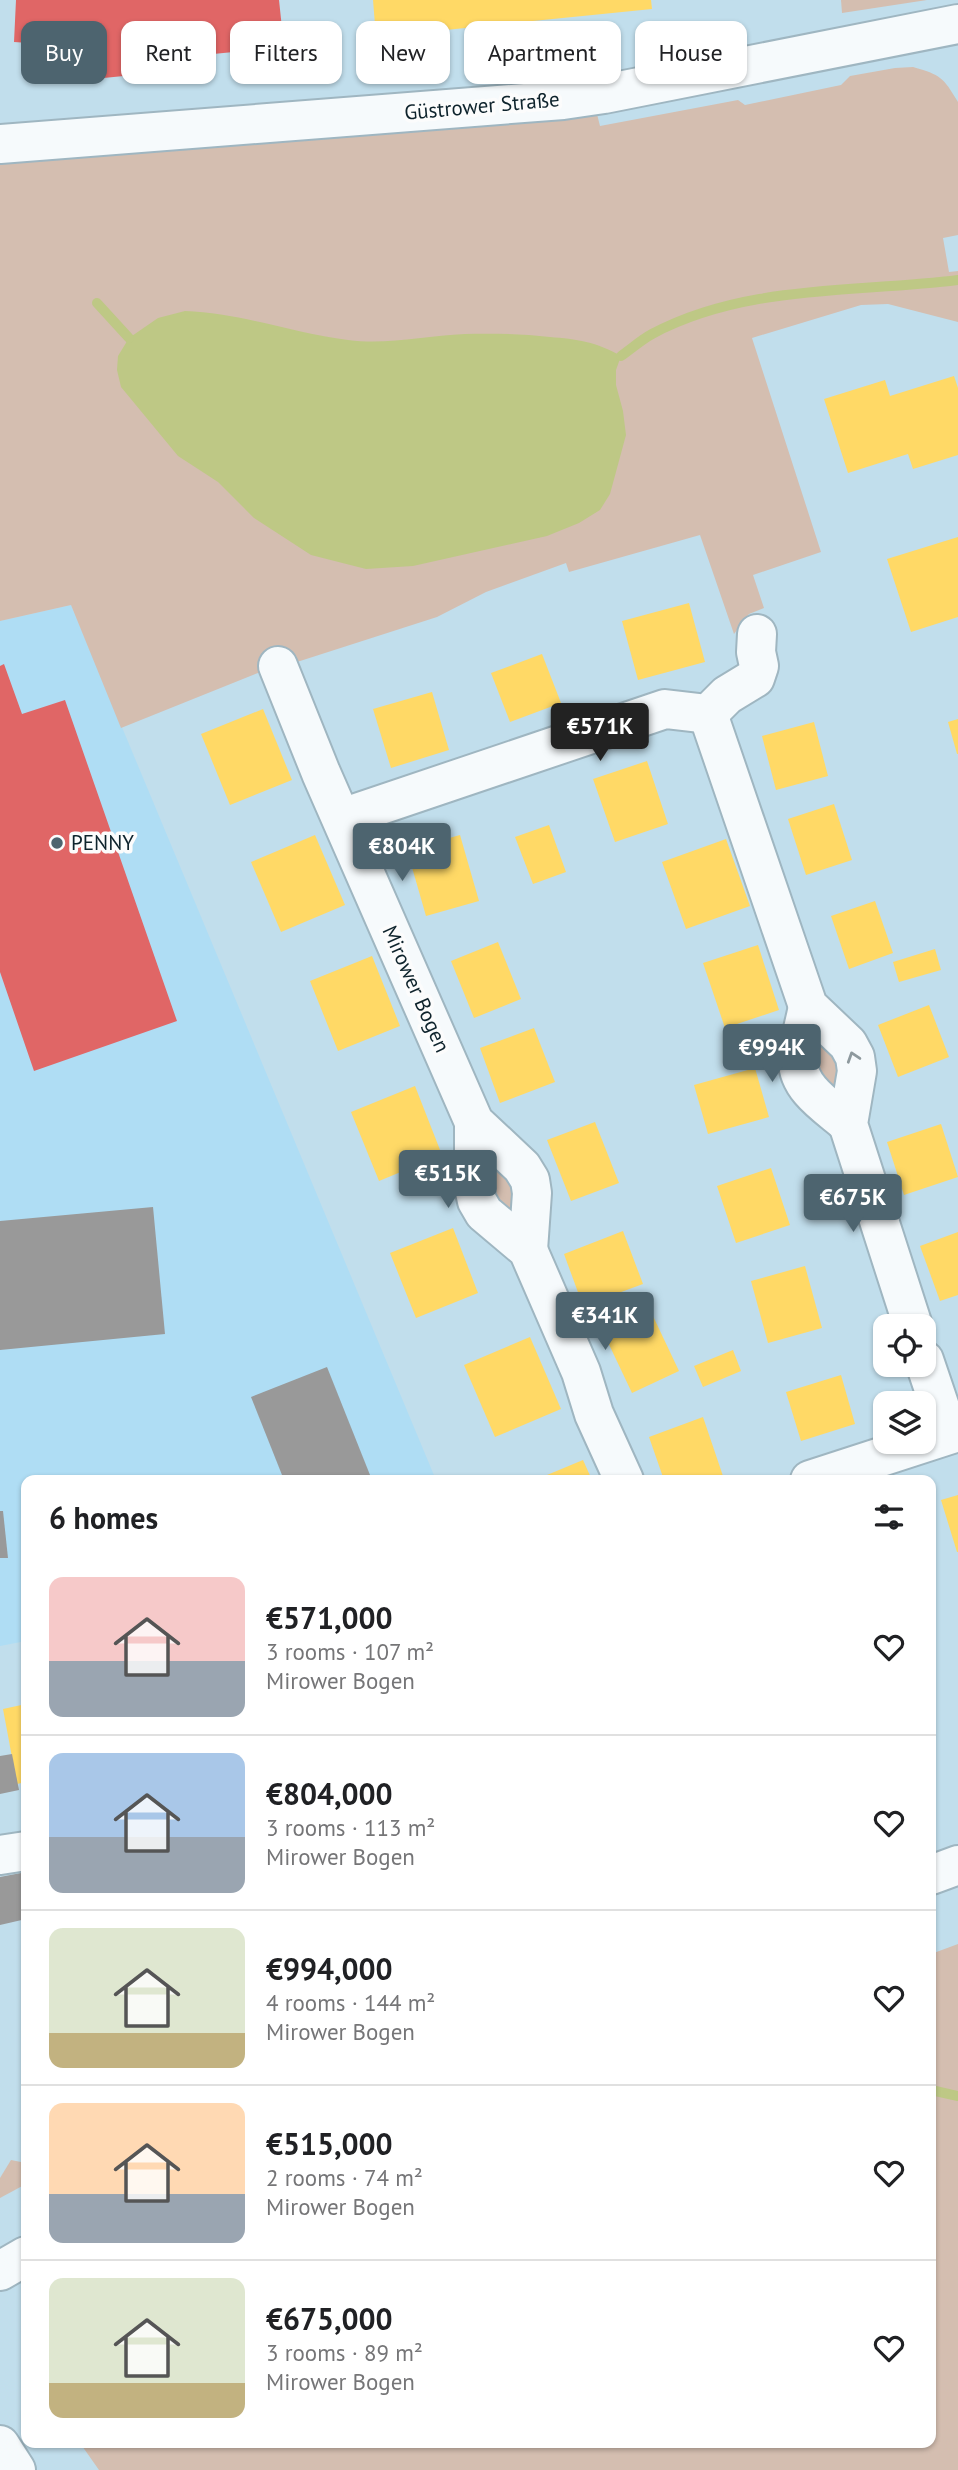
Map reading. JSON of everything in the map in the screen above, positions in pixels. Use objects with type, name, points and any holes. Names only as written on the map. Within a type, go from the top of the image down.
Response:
[{"type":"street","name":"Güstrower Straße","points":[[0,144],[563,100],[958,24]]},
{"type":"street","points":[[342,818],[665,709],[708,713],[727,695],[755,678],[759,666],[756,652],[757,634]]},
{"type":"street","name":"Mirower Bogen","points":[[278,666],[474,1122],[522,1167],[530,1180],[533,1194],[528,1250]]},
{"type":"street","points":[[708,713],[808,1006],[848,1044],[855,1057],[857,1071],[848,1124],[910,1314]]},
{"type":"street","points":[[808,1006],[798,1060],[800,1075],[807,1088],[848,1124]]},
{"type":"street","name":"Mirower Bogen","points":[[474,1122],[474,1187],[477,1201],[484,1213],[528,1250],[581,1372],[594,1414],[622,1475]]},
{"type":"street","points":[[825,1475],[954,1433],[931,1377]]},
{"type":"street","points":[[0,1855],[21,1852]]},
{"type":"street","points":[[936,1873],[958,1865]]},
{"type":"street","points":[[0,2271],[21,2259]]},
{"type":"street","points":[[0,2445],[16,2470]]},
{"type":"shaded area","points":[[841,0],[927,0],[842,13]]},
{"type":"shaded area","points":[[913,67],[940,78],[958,102],[958,235],[943,238],[949,272],[958,271],[958,322],[888,304],[861,305],[752,338],[821,552],[753,575],[764,608],[749,614],[734,634],[700,535],[569,572],[566,563],[486,592],[437,617],[263,671],[121,728],[71,605],[0,621],[0,162],[503,125],[597,114],[600,126],[738,100],[745,105],[841,85],[850,76]]},
{"type":"shaded area","points":[[185,311],[226,315],[348,340],[406,340],[465,334],[507,334],[569,339],[603,347],[621,356],[616,370],[616,385],[626,435],[610,494],[600,510],[579,523],[547,536],[413,566],[366,569],[311,555],[254,518],[218,482],[178,456],[121,387],[117,370],[118,356],[129,338],[158,318]]},
{"type":"shaded area","points":[[71,605],[434,1475],[21,1475],[21,1642],[0,1646],[0,621]]},
{"type":"shaded area","points":[[818,1034],[836,1048],[845,1074],[837,1093],[820,1083],[812,1056]]},
{"type":"shaded area","points":[[491,1160],[510,1173],[520,1199],[514,1218],[498,1207],[490,1195],[488,1180]]},
{"type":"shaded area","points":[[958,1944],[958,2470],[99,2470],[84,2448],[936,2448],[936,1952]]},
{"type":"shaded area","points":[[11,2160],[21,2162],[21,2187],[0,2198],[0,2178]]},
{"type":"building: Homes","points":[[373,0],[651,0],[652,9],[534,21],[464,21],[464,28],[450,29],[450,21],[375,21]]},
{"type":"building: Homes","points":[[954,376],[958,388],[958,455],[913,469],[908,454],[848,473],[824,399],[885,380],[890,396]]},
{"type":"building: Homes","points":[[958,537],[958,617],[911,632],[887,559]]},
{"type":"building: Homes","points":[[689,603],[705,662],[638,680],[622,621]]},
{"type":"building: Homes","points":[[542,654],[561,703],[510,722],[491,673]]},
{"type":"building: Homes","points":[[432,692],[449,750],[391,768],[373,709]]},
{"type":"building: Homes","points":[[263,709],[292,780],[230,805],[201,734]]},
{"type":"building: Homes","points":[[958,719],[958,754],[957,754],[948,722]]},
{"type":"building: Homes","points":[[814,722],[828,776],[776,790],[762,736]]},
{"type":"building: Homes","points":[[647,761],[668,824],[615,842],[593,779]]},
{"type":"building: Homes","points":[[834,804],[852,860],[806,875],[788,819]]},
{"type":"building: Homes","points":[[549,825],[566,872],[533,884],[515,837]]},
{"type":"building: Homes","points":[[315,835],[345,905],[281,932],[251,862]]},
{"type":"building: Homes","points":[[460,835],[479,901],[426,916],[407,850]]},
{"type":"building: Homes","points":[[726,839],[750,906],[686,929],[662,862]]},
{"type":"building: Homes","points":[[875,901],[893,953],[849,969],[831,916]]},
{"type":"building: Homes","points":[[498,942],[521,999],[474,1018],[451,961]]},
{"type":"building: Homes","points":[[758,945],[779,1010],[725,1028],[703,963]]},
{"type":"building: Homes","points":[[935,949],[941,970],[899,982],[893,962]]},
{"type":"building: Homes","points":[[372,956],[400,1026],[338,1051],[310,981]]},
{"type":"building: Homes","points":[[929,1005],[949,1057],[898,1077],[878,1025]]},
{"type":"building: Homes","points":[[534,1028],[555,1082],[500,1103],[480,1048]]},
{"type":"building: Homes","points":[[755,1068],[769,1117],[708,1134],[694,1085]]},
{"type":"building: Homes","points":[[415,1086],[442,1155],[379,1181],[351,1112]]},
{"type":"building: Homes","points":[[595,1122],[619,1183],[571,1201],[547,1140]]},
{"type":"building: Homes","points":[[941,1124],[958,1177],[904,1195],[887,1142]]},
{"type":"building: Homes","points":[[771,1168],[790,1225],[736,1243],[717,1186]]},
{"type":"building: Homes","points":[[453,1228],[478,1293],[416,1318],[390,1253]]},
{"type":"building: Homes","points":[[623,1231],[643,1284],[583,1306],[564,1254]]},
{"type":"building: Homes","points":[[958,1232],[958,1295],[940,1301],[920,1246]]},
{"type":"building: Homes","points":[[805,1266],[822,1328],[768,1343],[751,1281]]},
{"type":"building: Homes","points":[[652,1314],[679,1371],[632,1393],[605,1336]]},
{"type":"building: Homes","points":[[530,1337],[561,1409],[495,1437],[464,1365]]},
{"type":"building: Homes","points":[[733,1350],[741,1371],[703,1387],[694,1366]]},
{"type":"building: Homes","points":[[841,1375],[855,1424],[801,1441],[786,1392]]},
{"type":"building: Homes","points":[[703,1417],[723,1475],[662,1475],[649,1437]]},
{"type":"building: Homes","points":[[583,1460],[590,1475],[547,1475]]},
{"type":"building: Homes","points":[[958,1495],[958,1552],[957,1552],[941,1500]]},
{"type":"building: Homes","points":[[21,1705],[21,1783],[17,1784],[3,1709]]},
{"type":"building: Shops","points":[[16,0],[279,0],[281,21],[230,21],[230,52],[216,54],[216,21],[121,21],[121,76],[107,78],[107,21],[21,21],[21,42],[14,42]]},
{"type":"building: Shops","name":"PENNY","points":[[4,664],[22,714],[65,700],[177,1021],[34,1071],[0,972],[0,666]]},
{"type":"building: Industry","points":[[153,1207],[165,1334],[0,1350],[0,1221]]},
{"type":"building: Industry","points":[[327,1367],[370,1475],[282,1475],[251,1397]]},
{"type":"building: Industry","points":[[0,1511],[3,1511],[8,1558],[0,1558]]},
{"type":"building: Industry","points":[[12,1754],[19,1790],[0,1794],[0,1756]]},
{"type":"building: Industry","points":[[21,1873],[21,1920],[0,1925],[0,1877]]},
{"type":"waterway","points":[[621,356],[652,334],[725,306],[802,293],[958,280]]},
{"type":"waterway","points":[[97,303],[129,338]]},
{"type":"waterway","points":[[936,2091],[958,2096]]},
{"type":"place","name":"PENNY","points":[[57,843]]}]
